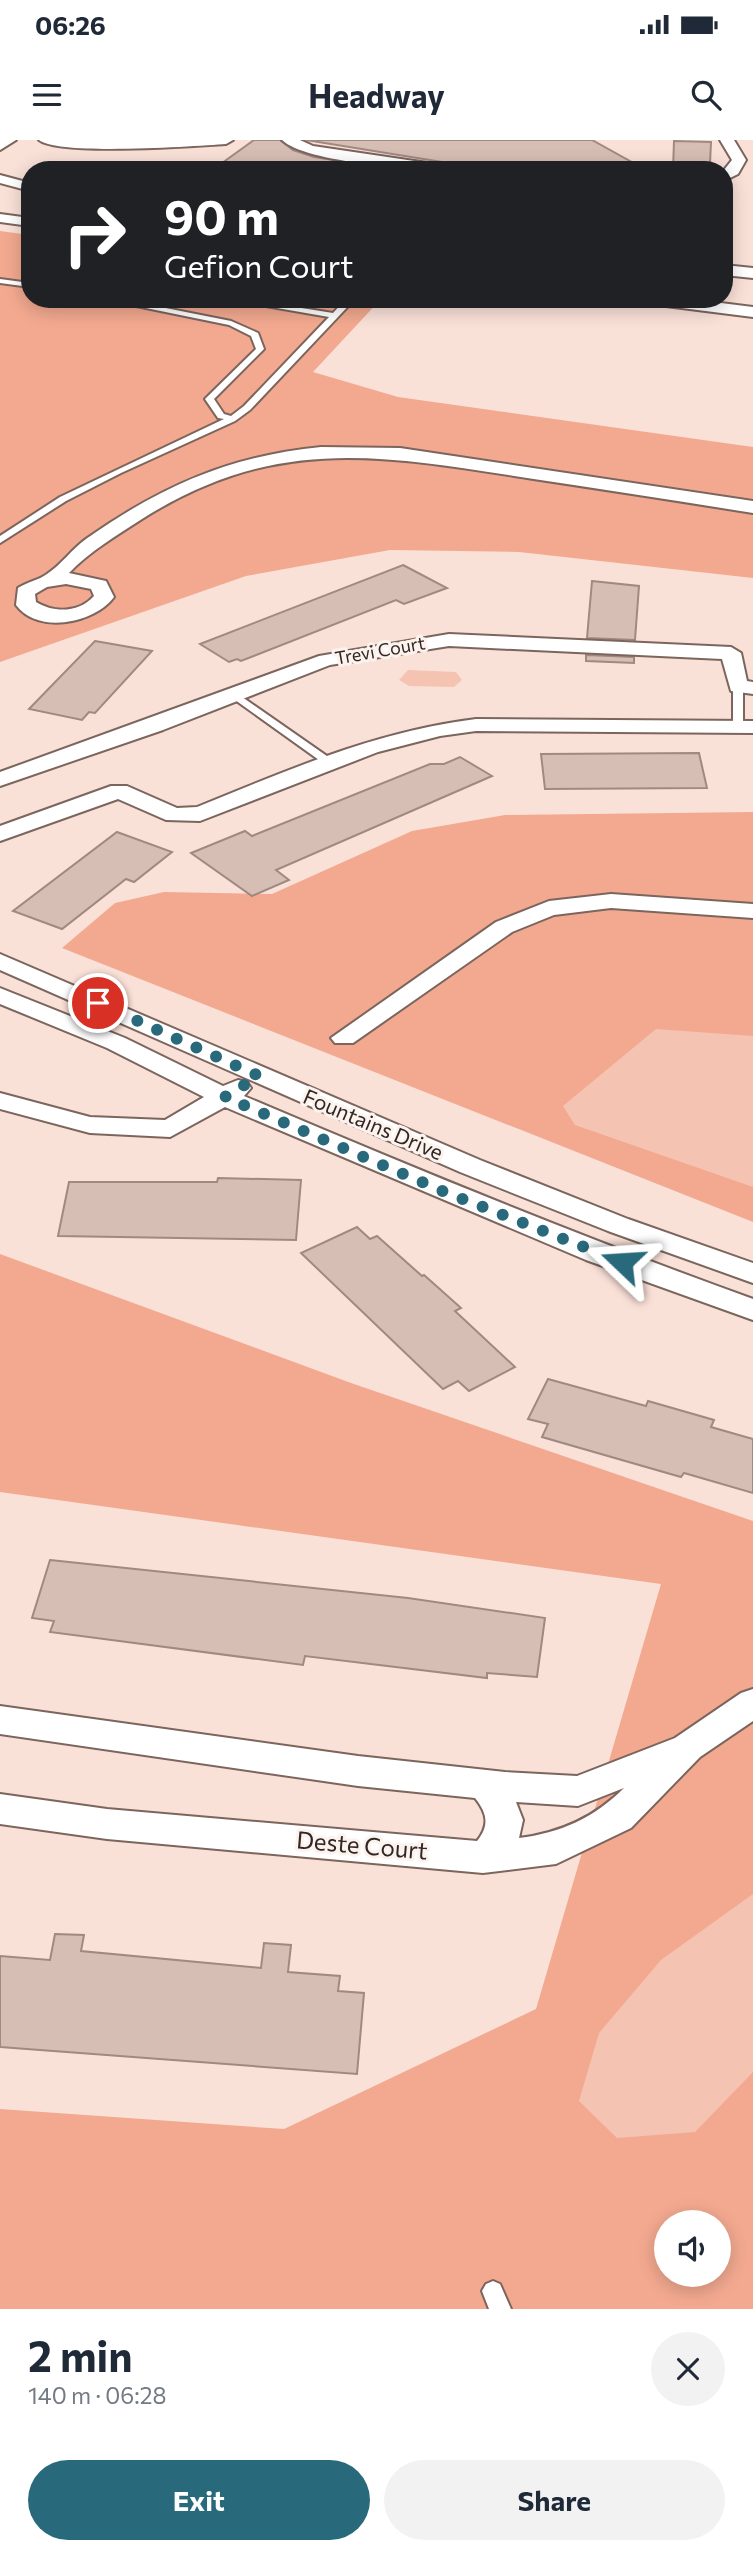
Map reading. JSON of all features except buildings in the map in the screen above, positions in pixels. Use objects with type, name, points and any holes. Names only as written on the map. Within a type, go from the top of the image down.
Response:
[{"type":"street","points":[[0,146],[9,140]]},
{"type":"street","points":[[46,140],[89,144],[162,145],[226,140]]},
{"type":"street","points":[[289,140],[310,150],[386,161]]},
{"type":"street","points":[[727,140],[739,156],[733,167]]},
{"type":"street","points":[[733,174],[753,173]]},
{"type":"street","points":[[0,178],[21,184]]},
{"type":"street","points":[[0,218],[21,221]]},
{"type":"street","points":[[733,271],[753,272]]},
{"type":"street","points":[[721,308],[753,312]]},
{"type":"street","points":[[53,579],[69,559],[165,494],[216,471],[277,456],[349,450],[400,453],[753,507]]},
{"type":"street","name":"Trevi Court","points":[[0,779],[326,660],[449,640],[731,653],[745,688]]},
{"type":"street","points":[[0,834],[119,791],[174,815],[200,814],[383,742],[439,727],[476,724],[746,727]]},
{"type":"street","points":[[344,1038],[504,928],[549,908],[611,901],[753,911]]},
{"type":"street","name":"Fountains Drive","points":[[0,961],[144,1021],[259,1076],[507,1181],[753,1273]]},
{"type":"street","name":"Fountains Drive","points":[[0,995],[116,1043],[225,1097],[445,1192],[596,1253],[753,1310]]},
{"type":"street","points":[[0,1101],[90,1125],[170,1129],[259,1076]]},
{"type":"street","name":"Deste Court","points":[[0,1809],[107,1824],[487,1856],[556,1849],[618,1817],[688,1747],[753,1703]]},
{"type":"street","name":"Deste Court","points":[[0,1720],[358,1770],[578,1791],[688,1747]]},
{"type":"street","points":[[484,1784],[502,1804],[505,1823],[503,1839],[487,1856]]},
{"type":"lane","points":[[0,281],[21,284]]},
{"type":"lane","points":[[153,308],[231,323],[255,335],[260,349],[209,399],[221,415],[232,419]]},
{"type":"lane","points":[[285,308],[335,316]]},
{"type":"lane","points":[[0,540],[96,482],[232,419],[247,408],[343,308]]},
{"type":"lane","points":[[745,688],[746,727]]},
{"type":"lane","points":[[235,695],[330,763]]},
{"type":"shaded area","points":[[0,231],[21,234],[21,308],[373,308],[313,372],[398,397],[753,447],[753,578],[519,552],[390,550],[246,576],[0,662]]},
{"type":"shaded area","points":[[408,670],[456,672],[462,680],[454,687],[409,686],[399,680]]},
{"type":"shaded area","points":[[753,812],[753,1222],[62,948],[115,903],[164,892],[272,894],[412,831],[505,815]]},
{"type":"shaded area","points":[[656,1029],[753,1036],[753,1187],[575,1125],[563,1106]]},
{"type":"shaded area","points":[[0,1254],[351,1383],[753,1521],[753,2309],[0,2309],[0,2109],[284,2129],[536,2009],[661,1584],[0,1492]]},
{"type":"shaded area","points":[[753,1894],[753,2072],[695,2132],[617,2138],[579,2101],[599,2033],[661,1960]]},
{"type":"route","points":[[98,1003],[144,1021],[259,1076],[225,1097],[445,1192],[622,1262]]}]
